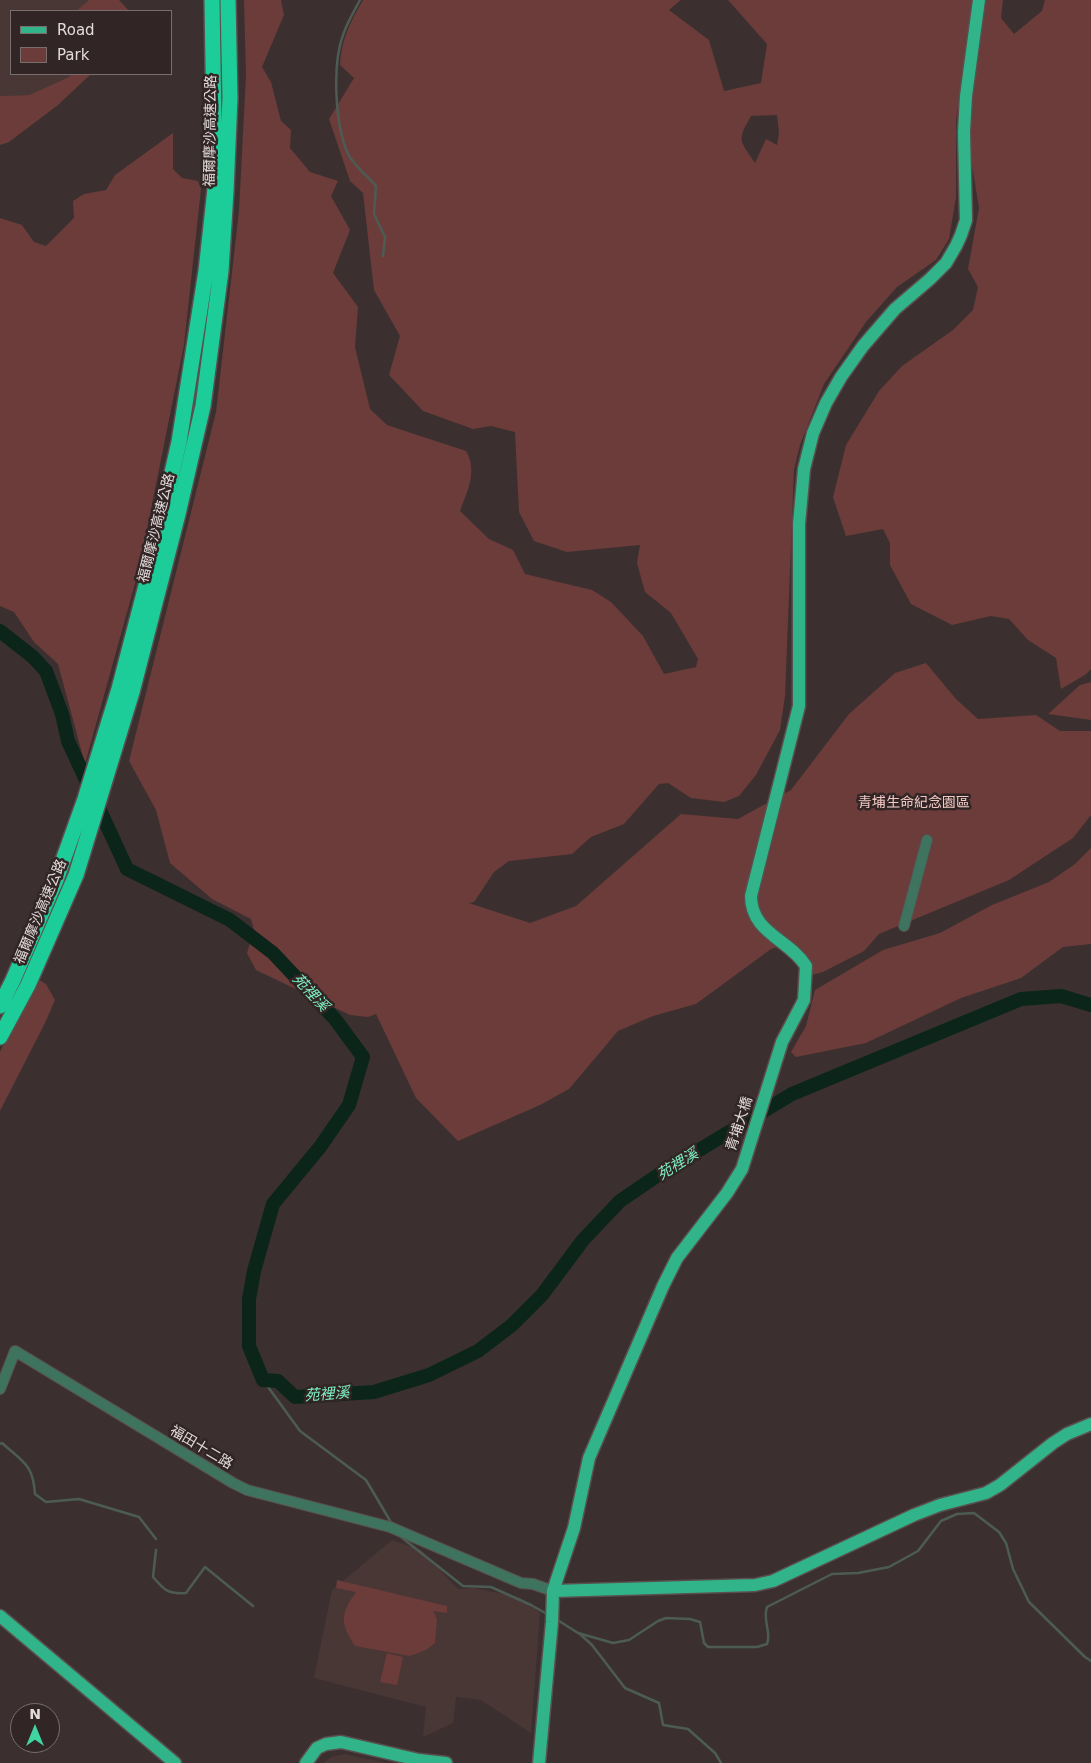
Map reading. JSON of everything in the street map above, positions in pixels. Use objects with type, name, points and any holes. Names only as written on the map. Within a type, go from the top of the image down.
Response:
[{"type":"highway","name":"福爾摩沙高速公路","points":[[212,0],[221,37]]},
{"type":"highway","name":"福爾摩沙高速公路","points":[[0,1037],[125,690],[179,442],[206,271],[215,189],[221,37],[228,0]]},
{"type":"highway","name":"福爾摩沙高速公路","points":[[0,1006],[20,982]]},
{"type":"main road","name":"青埔大橋","points":[[539,1763],[552,1622],[553,1591],[574,1528],[589,1458],[663,1286],[677,1258],[727,1193],[742,1169],[782,1042],[804,1000],[806,966],[794,951],[763,927],[754,914],[751,906],[751,896],[799,706],[799,524],[804,469],[813,433],[826,402],[841,377],[863,346],[895,309],[946,263],[961,235],[966,220],[964,132],[966,96],[979,0]]},
{"type":"main road","points":[[553,1591],[756,1585],[773,1581],[914,1515],[940,1505],[986,1493],[1000,1485],[1052,1443],[1066,1434],[1091,1424]]},
{"type":"main road","points":[[0,1616],[175,1763]]},
{"type":"main road","points":[[306,1763],[317,1748],[326,1744],[341,1742],[419,1760],[446,1763]]},
{"type":"street","points":[[904,926],[927,840]]},
{"type":"street","name":"福田十二路","points":[[0,1389],[15,1351],[247,1490],[396,1529],[521,1583],[533,1584],[553,1591]]},
{"type":"shaded area","points":[[0,0],[89,0],[77,10],[10,10],[10,75],[70,75],[29,95],[0,96]]},
{"type":"shaded area","points":[[392,1540],[421,1550],[458,1589],[474,1588],[519,1597],[540,1613],[531,1733],[481,1700],[456,1697],[453,1723],[423,1737],[426,1707],[314,1678],[332,1590]]},
{"type":"shaded area","points":[[345,1754],[386,1763],[323,1763],[331,1757]]},
{"type":"green space","points":[[89,0],[119,0],[128,10],[77,10]]},
{"type":"green space","name":"青埔生命紀念園區","points":[[244,0],[281,0],[284,15],[262,67],[271,82],[281,121],[291,130],[290,148],[310,172],[338,181],[331,196],[350,230],[333,273],[358,307],[355,347],[370,409],[387,425],[466,451],[471,466],[471,474],[460,511],[489,539],[513,550],[525,574],[592,590],[611,602],[643,636],[664,674],[696,667],[698,659],[671,613],[645,592],[637,563],[640,545],[567,552],[534,541],[519,512],[515,432],[491,426],[473,429],[423,411],[389,375],[400,336],[374,290],[363,193],[350,181],[329,119],[354,78],[340,65],[342,47],[351,23],[363,0],[681,0],[669,10],[709,40],[724,91],[761,83],[767,44],[728,0],[972,0],[956,121],[956,197],[949,239],[936,260],[897,287],[866,322],[824,384],[800,445],[794,470],[785,696],[780,730],[756,775],[739,796],[724,802],[691,798],[668,783],[659,784],[624,824],[591,837],[572,854],[509,861],[494,872],[474,902],[469,903],[530,923],[576,906],[681,814],[738,819],[791,790],[849,714],[895,673],[926,663],[956,699],[978,719],[1036,715],[1060,731],[1091,731],[1091,815],[1073,838],[1009,880],[879,934],[864,951],[823,972],[812,975],[806,958],[790,942],[771,949],[696,1004],[653,1016],[618,1031],[569,1089],[540,1105],[458,1141],[416,1098],[376,1014],[368,1017],[350,1015],[256,970],[247,953],[254,930],[251,919],[212,899],[170,863],[156,810],[129,761],[216,412],[239,211],[246,75]],"holes":[[[777,115],[779,133],[777,145],[766,139],[755,163],[742,140],[743,131],[751,116]]]},
{"type":"green space","points":[[985,0],[1003,0],[1001,18],[1014,34],[1042,11],[1045,0],[1091,0],[1091,669],[1085,675],[1061,689],[1056,658],[1028,640],[1009,619],[991,616],[952,625],[911,604],[890,565],[890,543],[883,529],[846,536],[833,497],[846,445],[879,391],[902,366],[953,330],[973,310],[978,287],[968,269],[979,208],[967,135]]},
{"type":"green space","points":[[70,75],[90,75],[58,105],[9,142],[0,145],[0,96],[29,95]]},
{"type":"green space","points":[[173,133],[173,169],[182,178],[198,181],[201,189],[184,345],[139,569],[85,764],[58,664],[34,642],[14,612],[0,606],[0,218],[22,225],[34,242],[46,246],[74,218],[73,201],[84,194],[106,190],[115,175]]},
{"type":"green space","points":[[1091,682],[1091,720],[1048,714],[1080,685]]},
{"type":"green space","points":[[1091,848],[1091,944],[1063,947],[1021,978],[961,998],[866,1043],[796,1057],[791,1052],[806,1026],[815,990],[883,950],[940,933],[992,905],[1049,882],[1075,864]]},
{"type":"green space","points":[[36,978],[46,984],[55,1000],[0,1111],[0,1052]]},
{"type":"green space","points":[[337,1580],[447,1606],[447,1613],[433,1611],[437,1619],[435,1643],[426,1650],[410,1656],[355,1646],[347,1631],[344,1619],[347,1607],[356,1592],[336,1588]]},
{"type":"green space","points":[[387,1653],[403,1657],[397,1685],[380,1682]]},
{"type":"waterway","points":[[360,0],[343,35],[337,62],[336,95],[340,127],[348,154],[376,186],[374,214],[385,237],[383,256]]},
{"type":"waterway","name":"苑裡溪","points":[[0,631],[33,657],[46,671],[62,714],[68,741],[127,869],[230,920],[273,953],[335,1019],[363,1057],[349,1105],[320,1147],[273,1204],[254,1271],[249,1299],[249,1346],[263,1380],[278,1381],[295,1397],[374,1392],[429,1375],[478,1351],[512,1325],[542,1295],[583,1240],[620,1201],[661,1173],[792,1094],[1021,999],[1061,996],[1091,1005]]},
{"type":"waterway","points":[[263,1380],[300,1431],[366,1480],[392,1524]]},
{"type":"waterway","points":[[0,1444],[2,1443],[26,1464],[32,1476],[35,1494],[46,1502],[79,1499],[139,1517],[156,1539]]},
{"type":"waterway","points":[[556,1619],[578,1633],[613,1643],[629,1640],[658,1621],[666,1618],[690,1619],[700,1622],[704,1643],[708,1647],[757,1647],[767,1644],[767,1607],[832,1574],[858,1573],[889,1567],[918,1551],[941,1521],[957,1514],[974,1513],[999,1532],[1006,1543],[1013,1569],[1029,1602],[1091,1661]]},
{"type":"waterway","points":[[401,1537],[463,1586],[491,1587],[547,1614]]},
{"type":"waterway","points":[[156,1550],[153,1577],[167,1591],[186,1593],[205,1567],[253,1606]]},
{"type":"waterway","points":[[580,1634],[592,1645],[625,1688],[659,1703],[663,1725],[688,1729],[715,1753],[721,1763]]}]
